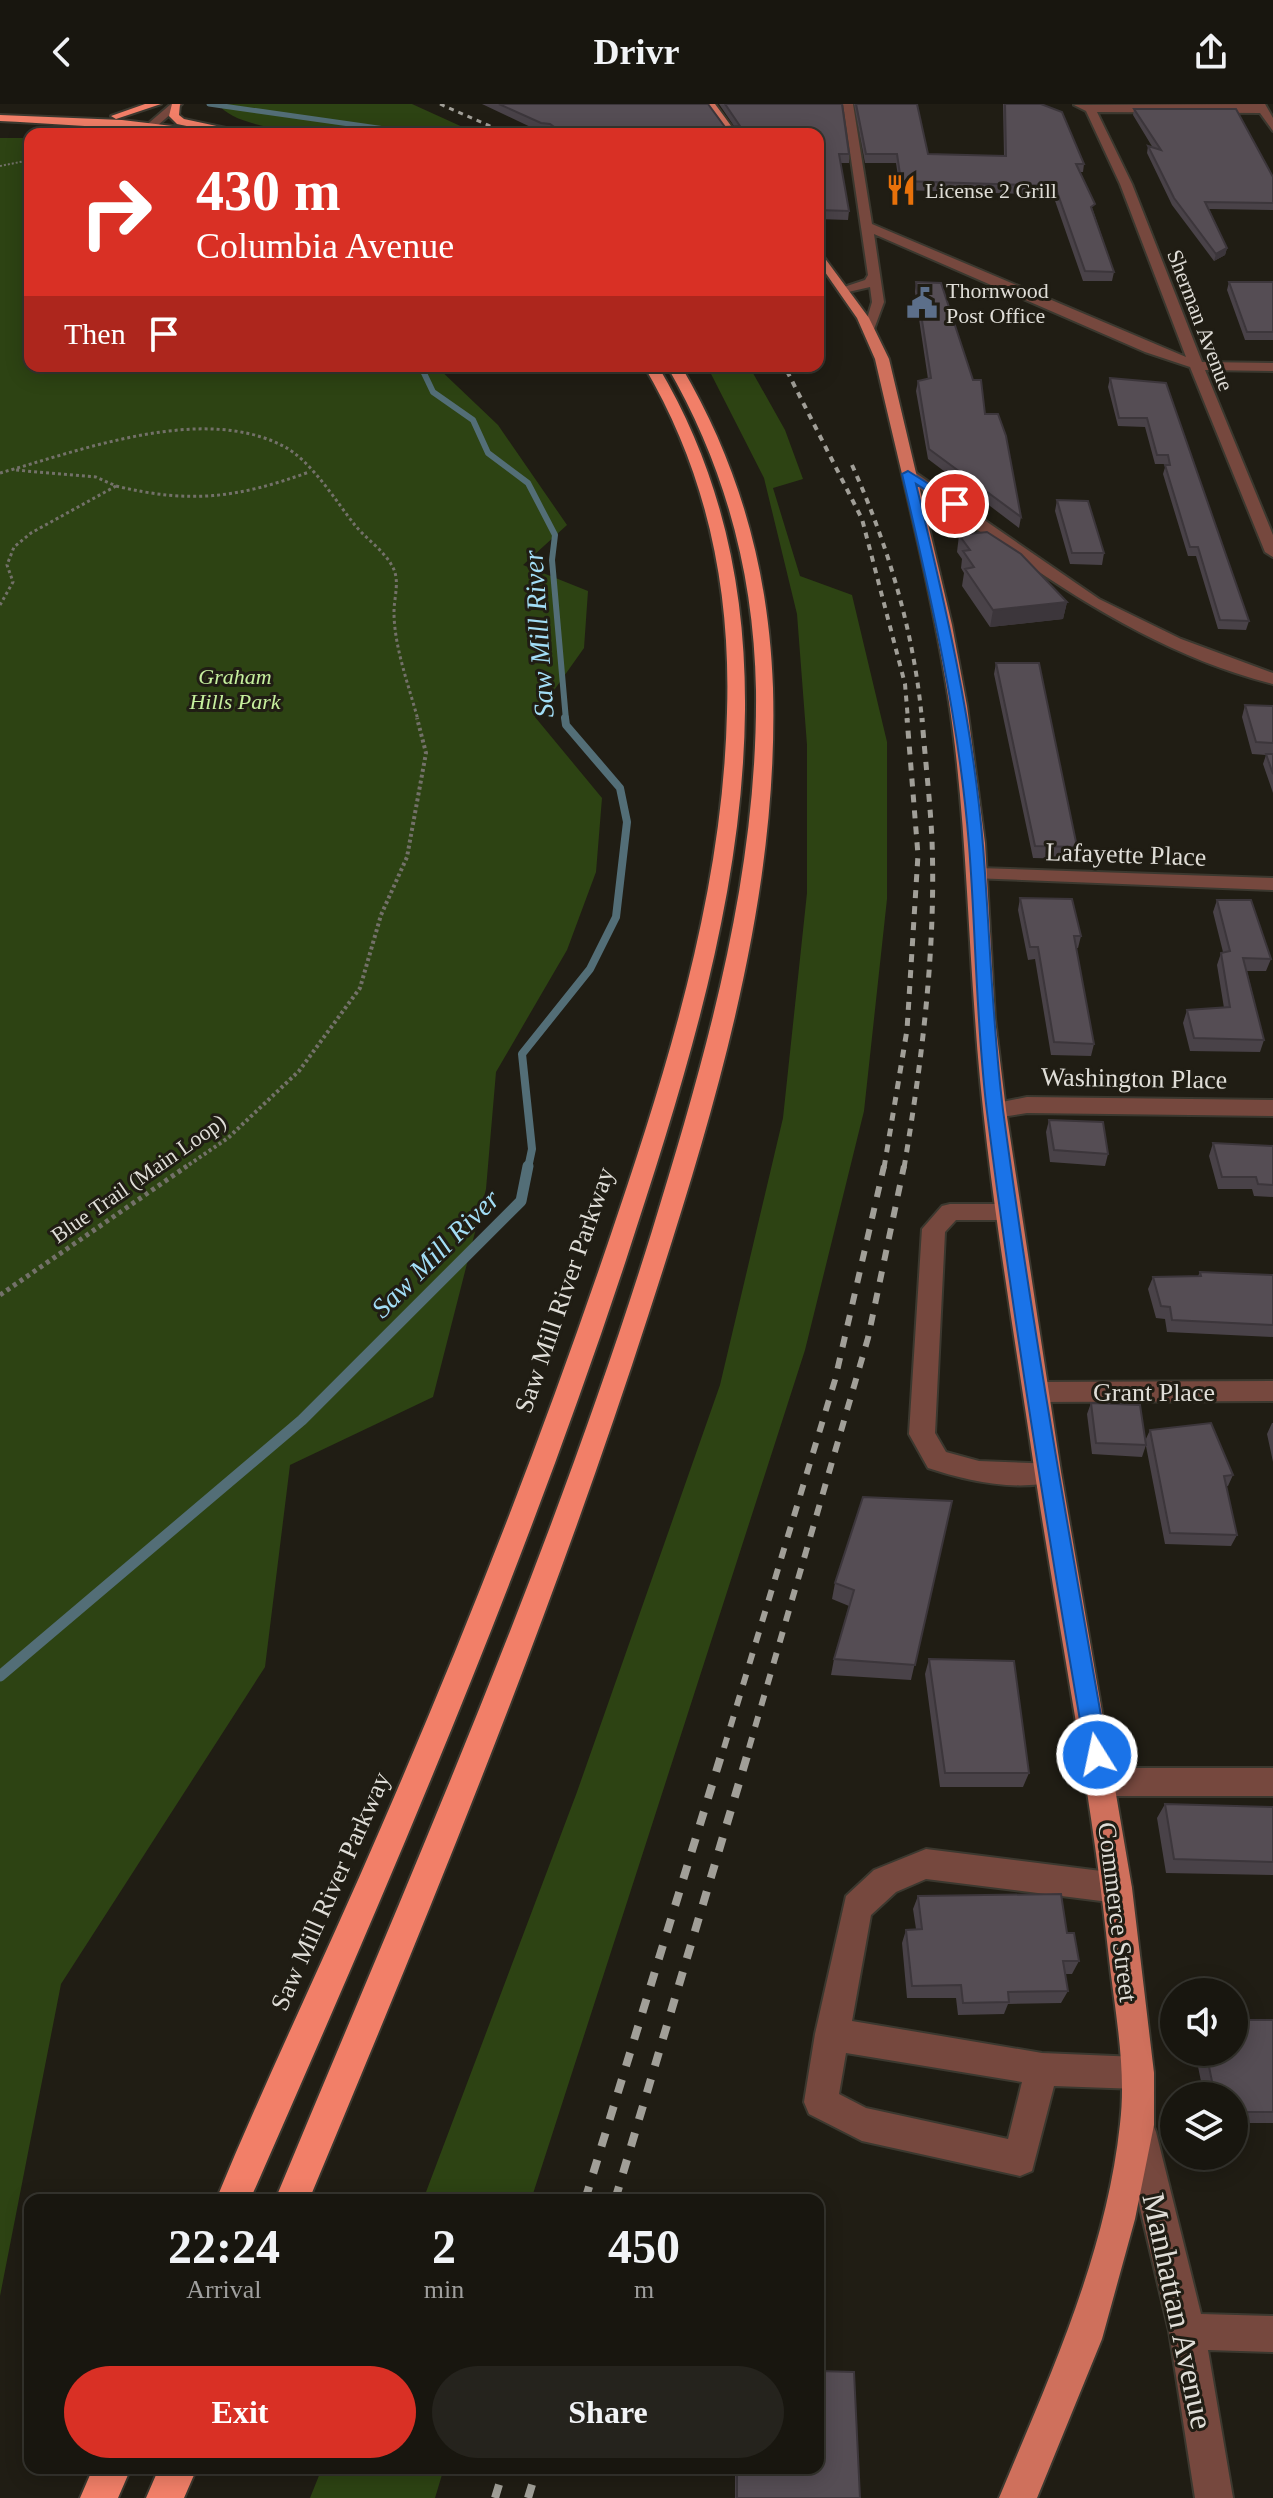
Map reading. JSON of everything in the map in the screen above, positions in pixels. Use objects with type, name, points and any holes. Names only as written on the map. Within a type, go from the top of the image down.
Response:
[{"type":"highway","points":[[0,115],[104,117],[135,113],[156,104]]},
{"type":"highway","points":[[176,105],[175,118],[184,124],[210,128]]},
{"type":"highway","points":[[0,115],[132,124],[139,128]]},
{"type":"highway","points":[[0,126],[40,128]]},
{"type":"highway","name":"Saw Mill River Parkway","points":[[236,2194],[423,1766],[516,1532],[617,1252],[679,1048],[707,943],[724,849],[734,765],[734,640],[727,575],[703,478],[677,410],[655,372]]},
{"type":"highway","points":[[295,2194],[447,1835],[568,1514],[668,1214],[736,960],[750,885],[761,796],[764,691],[759,619],[744,537],[722,462],[693,396],[678,372]]},
{"type":"highway","points":[[99,2498],[109,2474]]},
{"type":"highway","points":[[165,2498],[175,2474]]},
{"type":"main road","points":[[710,104],[728,128]]},
{"type":"main road","name":"Commerce Street","points":[[824,261],[868,329],[882,359],[944,625],[968,775],[978,874],[985,1019],[995,1110],[1048,1472],[1117,1888],[1138,2073],[1137,2125],[1118,2219],[1084,2339],[1018,2498]]},
{"type":"street","points":[[126,128],[156,104]]},
{"type":"street","points":[[848,104],[878,302],[868,329]]},
{"type":"street","points":[[1075,104],[1260,107],[1273,128]]},
{"type":"street","points":[[149,128],[176,105]]},
{"type":"street","name":"Sherman Avenue","points":[[1090,106],[1126,184],[1273,552]]},
{"type":"street","points":[[866,226],[1150,349],[1199,366],[1273,367]]},
{"type":"street","points":[[844,289],[870,283],[874,275]]},
{"type":"street","points":[[908,474],[1093,602],[1175,643],[1273,679]]},
{"type":"street","name":"Lafayette Place","points":[[978,874],[1273,884]]},
{"type":"street","name":"Washington Place","points":[[995,1110],[1027,1105],[1273,1108]]},
{"type":"street","points":[[1010,1212],[950,1212],[934,1229],[922,1434],[937,1460],[979,1472],[1048,1472]]},
{"type":"street","name":"Grant Place","points":[[1036,1392],[1273,1391]]},
{"type":"street","points":[[1101,1782],[1273,1782]]},
{"type":"street","points":[[1042,2069],[1020,2159],[862,2124],[821,2102],[831,2034],[857,1907],[885,1881],[926,1864],[1117,1888]]},
{"type":"street","points":[[831,2034],[1042,2069],[1138,2073]]},
{"type":"street","name":"Manhattan Avenue","points":[[1137,2125],[1187,2331],[1214,2498]]},
{"type":"street","points":[[1187,2331],[1273,2334]]},
{"type":"path","points":[[0,166],[24,161]]},
{"type":"path","name":"Blue Trail (Main Loop)","points":[[0,473],[118,440],[210,428],[245,432],[287,448],[332,493],[356,527],[392,565],[397,583],[394,614],[411,703],[426,753],[407,857],[381,915],[360,988],[299,1071],[228,1138],[0,1295]]},
{"type":"path","points":[[10,470],[96,477],[116,486],[193,501],[263,489],[309,472]]},
{"type":"path","points":[[0,605],[13,582],[7,565],[14,547],[31,533],[116,486]]},
{"type":"green space","points":[[218,104],[412,104],[465,128],[276,128],[235,117]]},
{"type":"green space","name":"Graham Hills Park","points":[[0,138],[24,138],[24,372],[442,372],[498,425],[567,525],[523,565],[588,591],[584,648],[535,717],[602,798],[596,872],[567,950],[496,1072],[486,1189],[433,1397],[290,1465],[265,1667],[61,1984],[0,2296]]},
{"type":"green space","points":[[710,372],[752,372],[785,430],[803,479],[773,488],[800,576],[852,595],[887,742],[887,899],[864,1111],[805,1350],[533,2194],[425,2194],[577,1792],[720,1385],[783,1118],[807,893],[807,745],[797,614],[764,478]]},
{"type":"green space","points":[[320,2474],[442,2474],[435,2498],[310,2498]]},
{"type":"building","points":[[499,104],[708,104],[725,127],[740,126],[725,104],[842,104],[849,154],[839,154],[849,211],[824,210],[824,128],[556,128]]},
{"type":"building","points":[[856,104],[917,104],[928,154],[1006,156],[1005,104],[1041,104],[1062,112],[1084,164],[1076,164],[1095,204],[1091,207],[1114,272],[1085,271],[1055,186],[901,181],[897,154],[866,154]]},
{"type":"building","points":[[1134,109],[1236,109],[1273,177],[1273,203],[1205,202],[1227,248],[1216,254],[1174,198],[1148,146],[1161,150]]},
{"type":"building","points":[[916,282],[941,283],[973,380],[981,380],[985,414],[998,414],[1006,436],[1021,517],[929,449],[918,381],[931,378]]},
{"type":"building","points":[[1229,282],[1273,282],[1273,332],[1247,332]]},
{"type":"building","points":[[1110,378],[1166,383],[1249,621],[1220,620],[1198,547],[1190,547],[1165,465],[1170,465],[1168,455],[1157,455],[1147,418],[1119,418]]},
{"type":"building","points":[[1057,500],[1088,501],[1104,553],[1072,553]]},
{"type":"building","points":[[987,532],[1021,554],[1067,602],[993,610],[965,569],[974,567],[963,551],[970,550],[959,535]]},
{"type":"building","points":[[996,663],[1039,663],[1077,847],[1035,846]]},
{"type":"building","points":[[1245,705],[1273,706],[1273,743],[1256,742]]},
{"type":"building","points":[[1266,754],[1273,754],[1273,774]]},
{"type":"building","points":[[1020,898],[1072,899],[1081,936],[1074,936],[1094,1044],[1054,1042],[1038,947],[1030,947]]},
{"type":"building","points":[[1217,900],[1251,900],[1271,959],[1243,958],[1264,1040],[1194,1038],[1187,1010],[1230,1007],[1221,953],[1230,951]]},
{"type":"building","points":[[1049,1120],[1103,1122],[1108,1154],[1054,1150]]},
{"type":"building","points":[[1213,1143],[1273,1146],[1273,1185],[1258,1184],[1256,1177],[1222,1177]]},
{"type":"building","points":[[1200,1272],[1273,1275],[1273,1325],[1172,1320],[1170,1307],[1161,1306],[1153,1277],[1201,1276]]},
{"type":"building","points":[[1091,1403],[1140,1405],[1146,1445],[1096,1443]]},
{"type":"building","points":[[1211,1423],[1233,1475],[1224,1476],[1237,1535],[1170,1533],[1150,1430]]},
{"type":"building","points":[[863,1497],[952,1501],[915,1665],[834,1659],[854,1590],[835,1583]]},
{"type":"building","points":[[929,1659],[1014,1661],[1029,1773],[945,1773]]},
{"type":"building","points":[[1165,1804],[1273,1807],[1273,1862],[1174,1859]]},
{"type":"building","points":[[1061,1894],[1067,1933],[1074,1933],[1079,1961],[1063,1961],[1068,1991],[1008,1992],[1009,2002],[963,2003],[961,1985],[912,1986],[906,1930],[922,1929],[918,1896]]},
{"type":"building","points":[[1248,2020],[1273,2020],[1273,2112],[1248,2112],[1248,2082],[1212,2082],[1209,2066],[1248,2066]]},
{"type":"building","points":[[824,2371],[854,2372],[860,2498],[737,2498],[737,2474],[824,2474]]},
{"type":"waterway","name":"Saw Mill River","points":[[209,104],[378,128]]},
{"type":"waterway","name":"Saw Mill River","points":[[423,372],[433,392],[473,420],[488,453],[528,483],[555,535],[552,560],[566,720]]},
{"type":"waterway","name":"Saw Mill River","points":[[528,1168],[532,1149],[522,1054],[590,969],[616,917],[627,822],[620,788],[566,725],[565,718]]},
{"type":"waterway","name":"Saw Mill River","points":[[0,1676],[302,1420],[521,1201],[528,1166]]},
{"type":"railway","points":[[440,104],[494,128]]},
{"type":"railway","points":[[788,372],[862,519],[905,684],[908,720]]},
{"type":"railway","points":[[852,465],[898,590],[913,654],[922,720]]},
{"type":"railway","points":[[884,1168],[907,1030],[918,855],[907,718]]},
{"type":"railway","points":[[904,1168],[922,1045],[932,922],[932,840],[922,718]]},
{"type":"railway","points":[[724,1748],[835,1380],[884,1166]]},
{"type":"railway","points":[[749,1748],[868,1338],[904,1166]]},
{"type":"railway","points":[[587,2194],[724,1746]]},
{"type":"railway","points":[[617,2194],[750,1746]]},
{"type":"railway","points":[[495,2498],[502,2474]]},
{"type":"railway","points":[[528,2498],[535,2474]]},
{"type":"place","name":"License 2 Grill","points":[[901,190]]},
{"type":"place","name":"Thornwood Post Office","points":[[922,303]]},
{"type":"route","points":[[955,504],[908,474],[944,625],[958,706],[976,843],[985,1019],[995,1110],[1048,1472],[1097,1755]]}]
